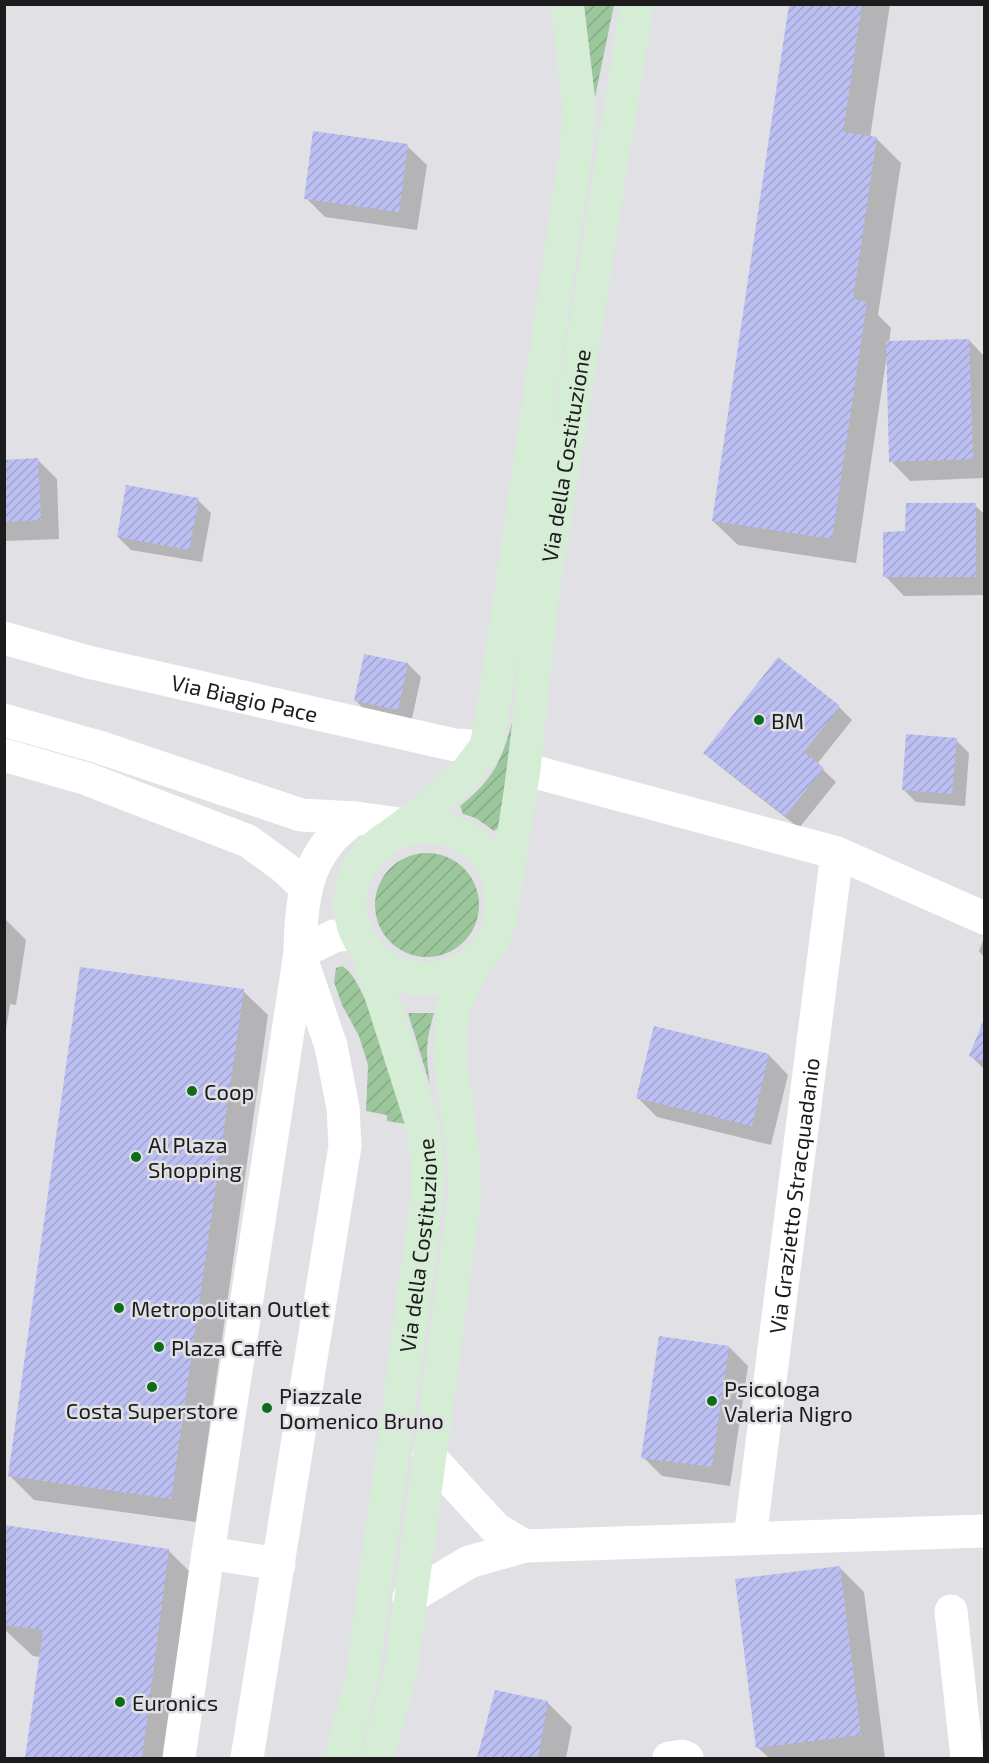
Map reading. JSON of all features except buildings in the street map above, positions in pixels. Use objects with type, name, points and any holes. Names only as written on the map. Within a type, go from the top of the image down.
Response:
[{"type":"main road","name":"Via della Costituzione","points":[[403,831],[465,774],[486,747],[496,693],[577,143],[579,106],[567,4]]},
{"type":"main road","name":"Via della Costituzione","points":[[502,907],[524,769],[541,606],[637,4]]},
{"type":"main road","points":[[443,829],[463,837],[480,849],[493,866],[501,886],[502,907],[494,936],[476,961],[458,972],[439,978],[419,979],[399,975],[381,965],[352,940],[351,893],[356,874],[367,856],[403,831],[443,829]]},
{"type":"main road","name":"Via della Costituzione","points":[[341,1758],[362,1678],[426,1205],[428,1168],[423,1127],[352,940]]},
{"type":"main road","name":"Via della Costituzione","points":[[377,1758],[401,1671],[465,1194],[462,1146],[450,1059],[452,1011],[476,961]]},
{"type":"street","name":"Via Biagio Pace","points":[[4,638],[88,662],[455,745],[486,747]]},
{"type":"street","points":[[4,720],[99,747],[301,814],[356,818],[403,831]]},
{"type":"street","points":[[4,755],[87,779],[248,841],[285,868],[321,925],[352,940]]},
{"type":"street","points":[[524,769],[837,854],[984,918]]},
{"type":"street","points":[[179,1758],[300,953],[300,924],[304,895],[313,866],[326,843],[356,818]]},
{"type":"street","name":"Via Grazietto Stracquadanio","points":[[750,1538],[837,854]]},
{"type":"street","points":[[300,953],[352,940]]},
{"type":"street","points":[[247,1758],[345,1146],[343,1108],[331,1046],[300,953]]},
{"type":"street","points":[[429,1456],[496,1529],[525,1546]]},
{"type":"street","points":[[410,1598],[469,1562],[525,1546],[984,1531]]},
{"type":"street","points":[[208,1553],[279,1564]]},
{"type":"street","points":[[951,1611],[967,1758]]},
{"type":"street","points":[[669,1758],[682,1756],[687,1758]]},
{"type":"green space","points":[[584,5],[614,5],[595,97]]},
{"type":"green space","points":[[513,719],[499,827],[494,831],[476,818],[463,814],[460,806],[481,787],[495,768],[505,746]]},
{"type":"green space","points":[[427,853],[447,857],[464,868],[475,885],[479,905],[475,925],[464,942],[447,953],[427,957],[407,953],[390,942],[379,925],[375,905],[379,885],[390,868],[407,857]]},
{"type":"green space","points":[[342,966],[352,975],[371,1014],[406,1124],[387,1121],[387,1115],[366,1111],[368,1065],[359,1036],[342,1005],[334,982],[336,968]]},
{"type":"green space","points":[[408,1013],[434,1013],[427,1049],[430,1085]]},
{"type":"place","name":"BM","points":[[759,720]]},
{"type":"place","name":"Coop","points":[[192,1091]]},
{"type":"place","name":"Al Plaza Shopping","points":[[136,1157]]},
{"type":"place","name":"Metropolitan Outlet","points":[[119,1308]]},
{"type":"place","name":"Plaza Caffè","points":[[159,1347]]},
{"type":"place","name":"Costa Superstore","points":[[152,1387]]},
{"type":"place","name":"Psicologa Valeria Nigro","points":[[712,1401]]},
{"type":"place","name":"Piazzale Domenico Bruno","points":[[267,1408]]},
{"type":"place","name":"Euronics","points":[[120,1702]]}]
